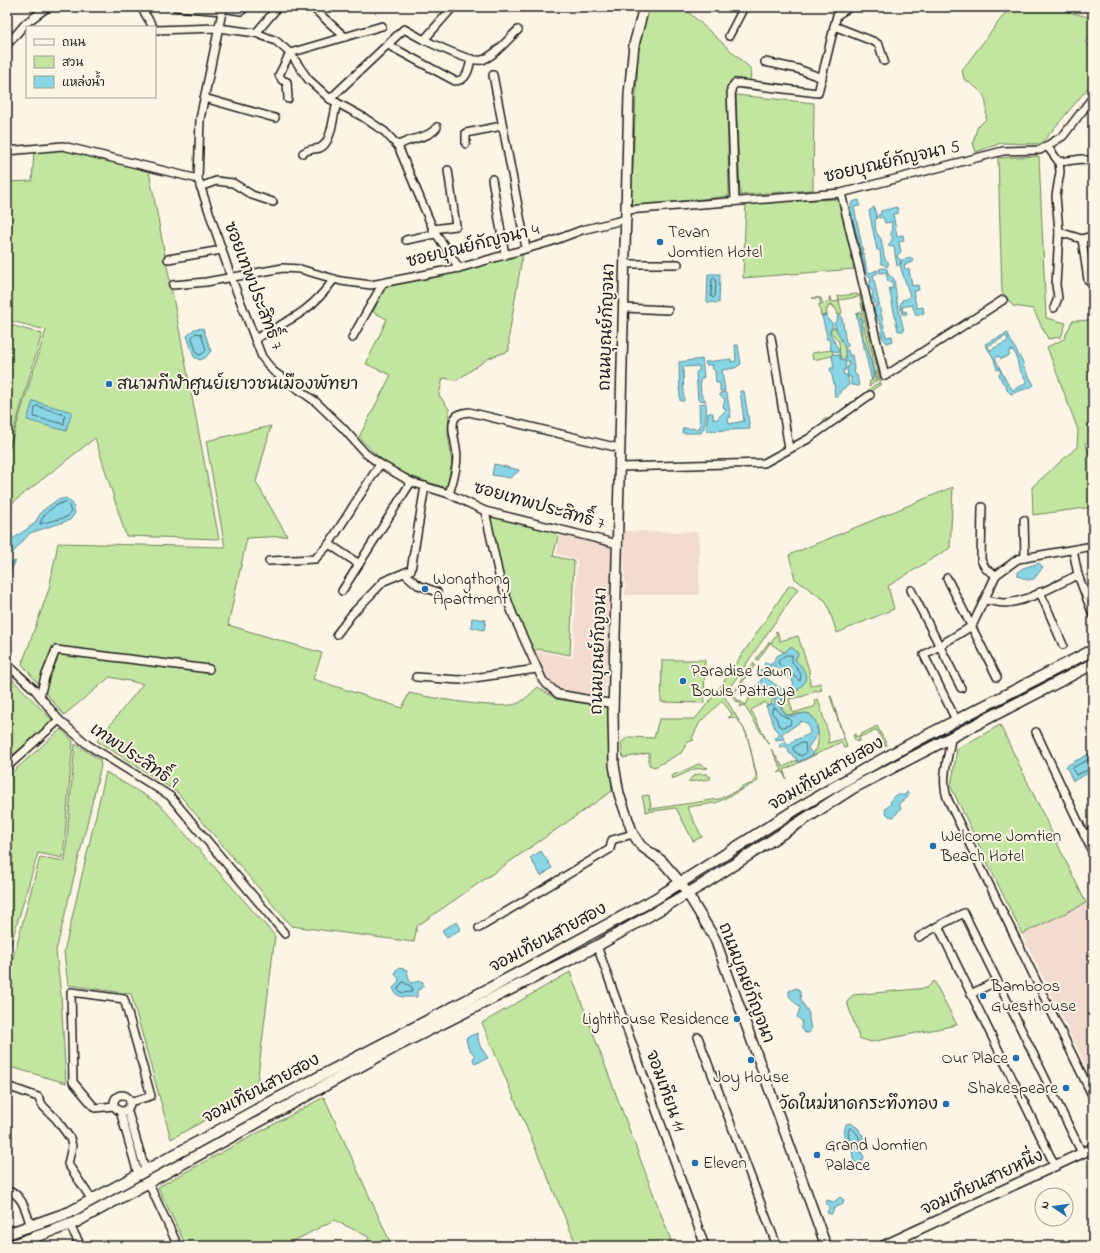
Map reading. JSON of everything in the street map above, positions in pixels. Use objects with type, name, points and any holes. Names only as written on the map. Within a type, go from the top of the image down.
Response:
[{"type":"main road","name":"จอมเทียนสายสอง","points":[[10,1246],[69,1224],[148,1182],[496,985],[681,883],[795,810],[876,763],[1093,650]]},
{"type":"main road","name":"จอมเทียนสายสอง","points":[[7,1234],[70,1212],[142,1171],[395,1042],[597,946],[687,894],[853,788],[951,739],[1093,664]]},
{"type":"street","points":[[7,45],[26,22],[48,7]]},
{"type":"street","points":[[141,7],[152,26]]},
{"type":"street","points":[[176,7],[242,10],[246,7]]},
{"type":"street","points":[[256,32],[278,7]]},
{"type":"street","points":[[312,7],[345,37]]},
{"type":"street","points":[[424,40],[453,7]]},
{"type":"street","name":"ถนนบุณย์กัญจนา","points":[[644,7],[634,45],[629,94],[626,264],[619,448],[620,466],[614,704],[614,765],[619,794],[633,834],[641,846],[662,861],[681,883],[715,939],[826,1246]]},
{"type":"street","points":[[729,36],[744,7]]},
{"type":"street","points":[[735,201],[731,89],[736,83],[818,93],[837,15],[850,7]]},
{"type":"street","points":[[199,183],[200,119],[222,9]]},
{"type":"street","points":[[288,99],[287,82],[282,80],[279,75],[290,54],[382,26]]},
{"type":"street","points":[[834,26],[875,42],[878,45],[884,61]]},
{"type":"street","points":[[156,30],[218,28],[256,32],[276,41],[290,54],[308,79],[333,101],[385,132],[398,146],[434,231],[459,268]]},
{"type":"street","points":[[302,153],[325,145],[330,138],[333,101],[404,29],[424,40],[471,59],[481,60],[493,54],[518,30]]},
{"type":"street","points":[[388,45],[455,81],[460,81],[465,78],[471,59]]},
{"type":"street","points":[[765,62],[798,70],[822,78]]},
{"type":"street","points":[[493,76],[526,248]]},
{"type":"street","name":"ซอยบุณย์กัญจนา 5","points":[[627,214],[735,201],[841,193],[972,158],[1003,152],[1040,150],[1063,136],[1093,97]]},
{"type":"street","points":[[204,98],[276,118]]},
{"type":"street","points":[[466,144],[466,133],[502,126]]},
{"type":"street","points":[[398,146],[405,141],[433,133],[437,127]]},
{"type":"street","points":[[7,151],[63,146],[199,183],[216,181],[233,182],[252,195],[273,202]]},
{"type":"street","points":[[1047,146],[1059,162],[1060,172],[1056,196],[1059,232],[1056,285],[1058,298],[1054,308]]},
{"type":"street","points":[[1059,162],[1082,160],[1093,162]]},
{"type":"street","points":[[406,240],[456,226],[448,170]]},
{"type":"street","points":[[492,179],[505,255]]},
{"type":"street","name":"ซอยเทพประสิทธิ์ 7","points":[[199,183],[231,277],[262,357],[274,371],[316,402],[343,428],[365,453],[380,464],[411,482],[449,494],[485,510],[618,544]]},
{"type":"street","points":[[841,193],[884,376],[1003,300]]},
{"type":"street","name":"ซอยบุณย์กัญจนา 4","points":[[173,285],[190,284],[283,268],[300,269],[334,279],[371,285],[459,268],[505,255],[627,214]]},
{"type":"street","points":[[1059,232],[1082,239],[1088,237],[1093,239]]},
{"type":"street","points":[[1082,239],[1088,280]]},
{"type":"street","points":[[168,259],[222,250]]},
{"type":"street","points":[[626,264],[678,264]]},
{"type":"street","points":[[255,339],[307,310],[334,279]]},
{"type":"street","points":[[352,338],[383,283]]},
{"type":"street","points":[[624,308],[668,310]]},
{"type":"street","points":[[771,336],[789,449]]},
{"type":"street","points":[[620,466],[764,464],[808,439],[870,395]]},
{"type":"street","points":[[449,494],[456,467],[457,451],[453,424],[455,417],[459,414],[469,412],[619,448]]},
{"type":"street","points":[[269,561],[316,559],[329,544],[380,464]]},
{"type":"street","points":[[342,591],[411,482]]},
{"type":"street","points":[[337,634],[352,614],[384,582],[411,570],[425,486]]},
{"type":"street","points":[[982,507],[981,560],[986,569],[996,576]]},
{"type":"street","points":[[485,510],[500,580],[513,615],[543,681],[558,694],[614,704]]},
{"type":"street","points":[[1024,520],[1025,558]]},
{"type":"street","points":[[329,544],[358,564]]},
{"type":"street","points":[[956,720],[924,655],[972,626],[986,600],[996,576],[1018,559],[1093,546]]},
{"type":"street","points":[[1073,550],[1078,574],[1093,615]]},
{"type":"street","points":[[404,573],[418,585],[437,592]]},
{"type":"street","points":[[986,600],[1004,603],[1040,592],[1078,574]]},
{"type":"street","points":[[947,578],[996,677]]},
{"type":"street","points":[[911,590],[961,688]]},
{"type":"street","points":[[1040,592],[1064,645]]},
{"type":"street","points":[[40,696],[45,677],[56,650],[209,669]]},
{"type":"street","name":"เทพประสิทธิ์ 9","points":[[7,664],[40,696],[59,720],[88,745],[170,796],[285,934]]},
{"type":"street","points":[[416,677],[459,680],[537,669]]},
{"type":"street","points":[[7,767],[59,720]]},
{"type":"street","points":[[1036,732],[1093,853]]},
{"type":"street","points":[[951,739],[944,780],[944,790],[1093,1096]]},
{"type":"street","points":[[1084,835],[1093,831]]},
{"type":"street","points":[[479,928],[610,849],[612,840],[633,834]]},
{"type":"street","points":[[919,937],[964,913],[1082,1153]]},
{"type":"street","points":[[613,921],[620,933]]},
{"type":"street","points":[[938,926],[1055,1166]]},
{"type":"street","name":"จอมเทียน 11","points":[[597,946],[704,1246]]},
{"type":"street","points":[[971,994],[997,981]]},
{"type":"street","points":[[71,992],[124,999],[151,1096],[130,1102],[120,1109],[95,1108],[74,1082],[71,992]]},
{"type":"street","points":[[698,1037],[777,1246]]},
{"type":"street","points":[[7,1086],[38,1097],[43,1106],[56,1119],[70,1138],[72,1146],[68,1164],[92,1200]]},
{"type":"street","points":[[130,1102],[127,1096],[122,1094],[115,1098],[142,1171]]},
{"type":"street","name":"จอมเทียนสายหนึ่ง","points":[[883,1246],[1093,1148]]},
{"type":"street","points":[[148,1182],[178,1246]]},
{"type":"street","points":[[7,1192],[13,1192],[18,1196],[23,1204],[31,1226]]},
{"type":"street","points":[[69,1224],[81,1246]]},
{"type":"shaded area","points":[[624,531],[699,532],[699,595],[625,595]]},
{"type":"shaded area","points":[[561,532],[615,546],[605,695],[559,691],[544,679],[534,654],[538,651],[573,658],[577,560],[556,554]]},
{"type":"shaded area","points":[[1086,903],[1093,918],[1093,1081],[1022,934]]},
{"type":"green space","points":[[648,7],[683,7],[751,69],[750,82],[732,80],[727,87],[729,196],[631,207],[638,54]]},
{"type":"green space","points":[[1010,7],[1048,7],[1093,18],[1093,35],[1085,42],[1093,50],[1093,82],[1041,144],[1001,143],[976,152],[973,143],[977,128],[986,119],[986,104],[983,94],[964,79],[962,70]]},
{"type":"green space","points":[[736,95],[814,103],[813,190],[740,195]]},
{"type":"green space","name":"สนามกีฬาศูนย์เยาวชนเมืองพัทยา","points":[[62,149],[149,171],[219,539],[126,536],[95,438],[7,507],[7,456],[46,330],[7,320],[7,182],[32,181],[34,152]]},
{"type":"green space","points":[[1039,156],[1046,318],[1066,323],[1061,337],[1048,339],[1033,309],[1013,306],[1002,292],[998,158]]},
{"type":"green space","points":[[839,199],[854,269],[743,278],[746,203]]},
{"type":"green space","points":[[523,252],[509,335],[509,351],[489,358],[457,380],[443,378],[439,395],[449,409],[448,434],[452,463],[447,488],[429,483],[394,468],[371,450],[359,437],[391,375],[366,364],[387,319],[373,312],[385,287],[464,271]]},
{"type":"green space","points":[[857,294],[858,297],[839,300],[842,313],[838,315],[836,308],[834,308],[833,305],[828,306],[828,309],[826,310],[827,315],[821,316],[819,304],[821,304],[819,298],[821,298],[823,304],[829,302],[829,297],[831,297],[832,302],[839,301],[838,296]]},
{"type":"green space","points":[[859,294],[861,294],[881,384],[824,424],[824,419],[830,419],[876,384],[879,384]]},
{"type":"green space","points":[[861,312],[876,381],[869,387],[870,381],[872,381],[874,375],[863,338],[861,323],[858,314],[856,314]]},
{"type":"green space","points":[[1093,320],[1093,440],[1085,443],[1093,462],[1093,507],[1033,515],[1032,487],[1077,447],[1078,430],[1047,347],[1064,339],[1072,321]]},
{"type":"green space","points":[[7,324],[42,334],[7,454]]},
{"type":"green space","points":[[835,328],[842,339],[845,348],[845,359],[843,361],[840,357],[839,342],[830,331],[831,329]]},
{"type":"green space","points":[[831,350],[833,352],[832,356],[813,360],[812,353]]},
{"type":"green space","points":[[271,426],[256,482],[287,536],[247,538],[228,625],[322,653],[313,679],[402,708],[409,693],[465,702],[510,705],[519,703],[538,687],[556,699],[607,707],[612,791],[417,926],[414,942],[291,926],[177,792],[97,741],[143,684],[110,677],[64,715],[22,664],[49,589],[58,543],[225,547],[206,441]]},
{"type":"green space","points":[[953,487],[950,548],[888,586],[894,609],[837,633],[826,601],[795,579],[789,555]]},
{"type":"green space","points":[[488,515],[559,533],[553,556],[574,561],[570,655],[538,649],[532,652],[503,582]]},
{"type":"green space","points":[[792,585],[798,589],[724,696],[742,726],[733,717],[728,718],[732,714],[722,701],[700,722],[692,738],[694,740],[688,742],[681,753],[655,767],[649,765],[649,753],[623,758],[621,743],[628,737],[654,738],[659,719],[695,719],[716,693],[788,587]]},
{"type":"green space","points":[[777,631],[780,641],[798,636],[809,670],[810,686],[820,683],[822,690],[816,690],[804,696],[789,699],[793,713],[813,707],[816,705],[814,700],[818,699],[829,736],[828,743],[842,739],[843,736],[831,696],[847,747],[844,748],[841,742],[784,770],[786,779],[782,771],[778,773],[782,770],[771,749],[783,767],[797,760],[798,762],[813,755],[813,751],[816,751],[818,733],[812,716],[806,714],[784,714],[783,712],[785,713],[781,706],[784,696],[798,691],[801,666],[795,660],[798,654],[794,649],[789,648],[788,651],[783,652],[770,643],[758,660],[756,659],[769,642],[771,643],[777,634],[775,632]]},
{"type":"green space","name":"Paradise Lawn Bowls Pattaya","points":[[662,660],[705,660],[704,703],[661,702]]},
{"type":"green space","points":[[753,663],[755,665],[732,696]]},
{"type":"green space","points":[[7,674],[53,721],[7,760]]},
{"type":"green space","points":[[752,691],[758,695],[775,694],[773,696],[774,700],[772,700],[770,706],[767,706],[765,702],[751,710],[769,745],[744,705],[740,707],[741,705],[739,701],[737,702],[732,696],[746,705]]},
{"type":"green space","points":[[1000,725],[1086,903],[1022,934],[951,787],[957,749]]},
{"type":"green space","points":[[877,726],[887,745],[885,746],[877,730],[863,735],[860,737],[859,741],[856,742],[853,735],[855,734],[856,737]]},
{"type":"green space","points":[[743,727],[747,734],[758,781],[716,803],[687,807],[702,837],[693,841],[676,808],[646,812],[642,796],[649,795],[651,807],[648,809],[651,809],[719,799],[742,788],[742,786],[753,782],[756,775],[749,743]]},
{"type":"green space","points":[[61,729],[73,741],[63,858],[38,853],[7,957],[7,777]]},
{"type":"green space","points":[[75,744],[100,760],[101,766],[56,951],[61,995],[66,1083],[7,1066],[7,981],[40,857],[65,861]]},
{"type":"green space","points":[[699,764],[708,768],[695,769],[672,779],[671,776]]},
{"type":"green space","points":[[106,772],[159,804],[275,936],[256,1092],[171,1139],[131,994],[68,985],[64,952]]},
{"type":"green space","points":[[706,774],[711,777],[710,779],[688,782],[693,776]]},
{"type":"green space","points":[[810,782],[813,788],[786,803],[782,795]]},
{"type":"green space","points":[[570,972],[673,1246],[577,1246],[482,1023]]},
{"type":"green space","points":[[934,981],[957,1025],[871,1042],[859,1038],[847,1002],[853,995],[927,988]]},
{"type":"green space","points":[[324,1097],[392,1246],[365,1246],[369,1237],[334,1220],[292,1242],[294,1246],[186,1246],[158,1187]]},
{"type":"water","points":[[859,200],[860,206],[854,207],[867,271],[870,273],[877,270],[878,273],[873,275],[886,337],[892,336],[893,341],[887,343],[882,337],[881,325],[874,312],[876,305],[872,298],[873,292],[869,287],[871,278],[865,272],[850,209],[852,202]]},
{"type":"water","points":[[874,207],[877,218],[875,220],[876,232],[881,239],[885,260],[889,263],[887,267],[881,263],[880,250],[877,250],[869,211]]},
{"type":"water","points":[[897,207],[898,213],[893,214],[897,236],[903,235],[904,240],[899,242],[901,252],[897,257],[900,259],[901,263],[897,266],[894,247],[888,246],[893,238],[891,235],[892,222],[885,223],[883,217],[879,218],[878,215],[880,215],[881,211]]},
{"type":"water","points":[[912,258],[913,262],[904,265],[905,269],[909,269],[912,286],[918,285],[919,290],[913,292],[917,308],[923,307],[924,313],[916,315],[912,305],[902,307],[903,312],[906,311],[907,314],[902,314],[900,306],[902,300],[907,299],[910,296],[900,266],[902,260]]},
{"type":"water","points":[[879,269],[887,269],[888,274],[894,279],[897,302],[904,331],[898,331],[889,288],[893,289],[891,281],[888,282],[886,272],[880,273]]},
{"type":"water","points":[[708,274],[720,274],[719,303],[707,302]]},
{"type":"water","points":[[856,314],[861,318],[862,335],[872,366],[872,381]]},
{"type":"water","points":[[827,315],[833,328],[830,330],[830,333],[840,353],[831,350],[829,339],[826,339],[827,336],[822,316]]},
{"type":"water","points":[[838,315],[841,315],[846,343],[848,343],[848,346],[845,348],[834,323],[837,321]]},
{"type":"water","points":[[203,328],[211,351],[205,358],[200,360],[194,357],[187,336],[194,329]]},
{"type":"water","points":[[1008,333],[1024,365],[1023,366],[1034,385],[1011,394],[1007,390],[1006,385],[1002,382],[999,374],[1001,373],[999,369],[997,370],[994,359],[985,344]],"holes":[[[1006,336],[1008,341],[990,350],[987,345],[990,345]],[[1012,350],[1016,355],[1019,369],[1026,380],[1025,384],[1013,390],[1006,381],[995,358],[999,356],[1001,359],[1010,355],[1008,352]]]},
{"type":"water","points":[[735,345],[738,345],[741,364],[735,368],[722,370],[725,391],[720,391],[720,383],[716,383],[715,371],[712,368],[713,365],[706,365],[705,362],[731,359],[731,362],[736,361]]},
{"type":"water","points":[[845,350],[848,350],[849,355],[852,355],[855,375],[857,375],[859,386],[851,385],[851,377],[848,377],[847,367],[849,366],[849,362],[846,362]]},
{"type":"water","points":[[833,354],[840,355],[840,359],[845,360],[846,370],[843,370],[844,375],[847,375],[849,385],[841,390],[838,397],[835,397],[835,388],[830,368],[834,368]]},
{"type":"water","points":[[702,359],[704,377],[700,380],[701,394],[706,401],[698,400],[696,372],[699,371],[699,366],[683,367],[684,401],[680,401],[679,362]]},
{"type":"water","points":[[740,391],[744,391],[750,429],[708,431],[706,429],[708,413],[713,413],[713,418],[716,420],[726,410],[723,407],[725,399],[720,396],[720,393],[725,392],[727,395],[731,417],[728,418],[729,424],[744,421]]},
{"type":"water","points":[[33,401],[72,412],[66,431],[27,420]]},
{"type":"water","points":[[706,403],[706,418],[701,433],[682,433],[683,428],[700,429],[699,404]]},
{"type":"water","points":[[494,464],[519,471],[510,478],[492,475]]},
{"type":"water","points":[[66,498],[73,504],[75,513],[70,520],[30,533],[10,556],[7,556],[7,541],[34,524],[42,511],[57,500]]},
{"type":"water","points":[[16,561],[11,570],[7,600],[7,564]]},
{"type":"water","points":[[1039,563],[1043,567],[1034,579],[1028,580],[1018,576],[1018,572],[1023,568]]},
{"type":"water","points":[[472,618],[486,620],[484,630],[471,627]]},
{"type":"water","points":[[790,647],[793,648],[798,654],[795,660],[805,672],[806,677],[802,686],[784,696],[781,703],[781,710],[785,712],[784,714],[793,716],[805,713],[810,714],[816,722],[818,733],[808,748],[813,755],[798,762],[795,757],[789,753],[788,748],[785,746],[781,748],[779,746],[785,740],[787,744],[790,744],[791,742],[810,733],[808,724],[802,721],[782,734],[784,739],[776,740],[775,738],[779,736],[779,732],[775,728],[766,706],[772,704],[774,706],[776,695],[771,693],[760,697],[753,692],[763,677],[763,674],[759,671],[761,669],[768,672],[765,676],[774,684],[785,691],[787,686],[789,689],[786,693],[790,690],[794,683],[792,682],[793,679],[787,677],[776,667],[772,666],[769,670],[764,664],[766,662],[770,665],[776,657]]},
{"type":"water","points":[[1093,752],[1093,771],[1073,781],[1066,766]]},
{"type":"water","points":[[907,792],[909,793],[907,798],[900,802],[899,805],[901,808],[894,817],[889,816],[885,812],[886,808],[890,805],[891,800],[895,795],[905,795]]},
{"type":"water","points":[[541,851],[552,868],[541,876],[530,858]]},
{"type":"water","points":[[457,922],[461,929],[447,938],[442,930]]},
{"type":"water","points":[[400,968],[407,970],[411,983],[420,981],[423,982],[423,987],[417,991],[417,997],[402,997],[396,994],[393,988],[398,983],[399,979],[395,974],[396,970]]},
{"type":"water","points":[[797,988],[800,992],[801,1001],[809,1013],[811,1029],[809,1033],[805,1033],[801,1029],[802,1021],[797,1017],[800,1008],[789,996],[789,991]]},
{"type":"water","points":[[477,1033],[480,1046],[488,1058],[475,1064],[473,1059],[475,1056],[468,1048],[466,1038]]},
{"type":"water","points":[[851,1123],[859,1129],[860,1133],[863,1135],[863,1144],[859,1148],[864,1157],[862,1162],[857,1164],[853,1159],[852,1149],[846,1145],[844,1133],[846,1124]]},
{"type":"water","points":[[840,1197],[844,1200],[843,1204],[834,1208],[832,1214],[827,1213],[829,1208],[826,1202],[827,1200],[834,1202]]},
{"type":"place","name":"Tevan Jomtien Hotel","points":[[660,242]]},
{"type":"place","name":"สนามกีฬาศูนย์เยาวชนเมืองพัทยา","points":[[109,384]]},
{"type":"place","name":"Wongthong Apartment","points":[[425,589]]},
{"type":"place","name":"Paradise Lawn Bowls Pattaya","points":[[683,681]]},
{"type":"place","name":"Welcome Jomtien Beach Hotel","points":[[933,846]]},
{"type":"place","name":"Bamboos Guesthouse","points":[[983,996]]},
{"type":"place","name":"Lighthouse Residence","points":[[737,1019]]},
{"type":"place","name":"Our Place","points":[[1016,1058]]},
{"type":"place","name":"Joy House","points":[[751,1060]]},
{"type":"place","name":"Shakespeare","points":[[1066,1088]]},
{"type":"place","name":"วัดใหม่หาดกระทึงทอง","points":[[946,1104]]},
{"type":"place","name":"Grand Jomtien Palace","points":[[817,1155]]},
{"type":"place","name":"Eleven","points":[[695,1163]]}]
